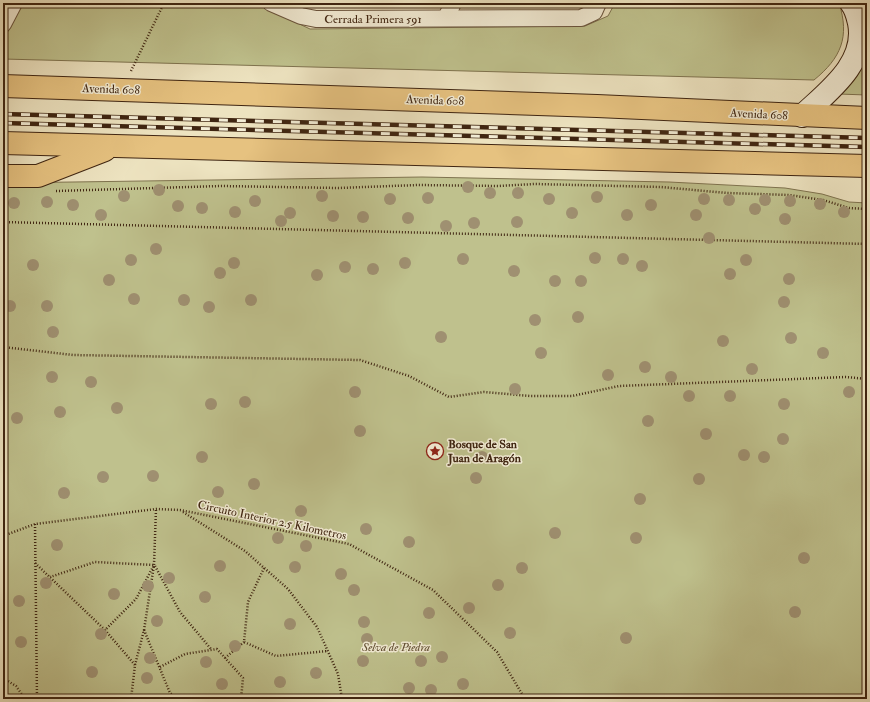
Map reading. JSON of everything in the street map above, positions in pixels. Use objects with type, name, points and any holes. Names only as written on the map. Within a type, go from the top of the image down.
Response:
[{"type":"highway","name":"Avenida 608","points":[[3,86],[597,106],[867,118]]},
{"type":"highway","points":[[3,143],[867,166]]},
{"type":"highway","points":[[3,176],[38,176],[115,146]]},
{"type":"street","points":[[3,24],[14,3]]},
{"type":"street","name":"Cerrada Primera 591","points":[[271,3],[302,10],[316,19],[582,18],[594,12],[598,3]]},
{"type":"street","points":[[446,18],[453,3]]},
{"type":"street","points":[[802,116],[846,73],[855,58],[861,34],[856,9],[851,3]]},
{"type":"path","points":[[122,89],[164,3]]},
{"type":"path","points":[[52,191],[221,186],[338,188],[418,185],[498,186],[535,184],[661,187],[727,193],[789,195],[823,200],[849,208],[867,209]]},
{"type":"path","points":[[3,222],[867,244]]},
{"type":"path","points":[[3,347],[73,355],[360,360],[410,376],[449,397],[484,392],[530,396],[572,396],[619,386],[846,377],[867,379]]},
{"type":"path","points":[[131,699],[135,665],[144,630],[154,565],[156,509]]},
{"type":"path","name":"Circuito Interior 2.5 Kilometros","points":[[3,536],[35,524],[156,509],[180,510],[348,544],[433,590],[497,652],[525,699]]},
{"type":"path","points":[[180,510],[245,551],[288,589],[317,627],[338,674],[342,699]]},
{"type":"path","points":[[35,524],[37,699]]},
{"type":"path","points":[[50,577],[95,562],[154,565]]},
{"type":"path","points":[[35,563],[105,630],[135,665]]},
{"type":"path","points":[[105,630],[136,599],[154,565]]},
{"type":"path","points":[[154,565],[180,612],[211,649]]},
{"type":"path","points":[[225,658],[244,642],[248,602],[264,568]]},
{"type":"path","points":[[144,630],[170,693],[177,699]]},
{"type":"path","points":[[244,642],[276,656],[328,650]]},
{"type":"path","points":[[160,667],[185,654],[217,649],[244,678],[241,699]]},
{"type":"path","points":[[3,678],[16,686],[25,699]]},
{"type":"green space","points":[[22,3],[255,3],[310,29],[585,26],[608,16],[615,3],[839,3],[844,26],[841,46],[837,55],[823,72],[814,80],[3,59],[3,41]]},
{"type":"green space","points":[[867,54],[867,95],[838,94]]},
{"type":"green space","name":"Bosque de San Juan de Aragón","points":[[422,177],[669,182],[785,188],[822,194],[849,202],[867,203],[867,699],[3,699],[3,183]]},
{"type":"railway","points":[[3,114],[867,138]]},
{"type":"railway","points":[[3,123],[867,147]]},
{"type":"place","name":"Bosque de San Juan de Aragón","points":[[435,451]]},
{"type":"park label","name":"Selva de Piedra","points":[[396,647]]}]
